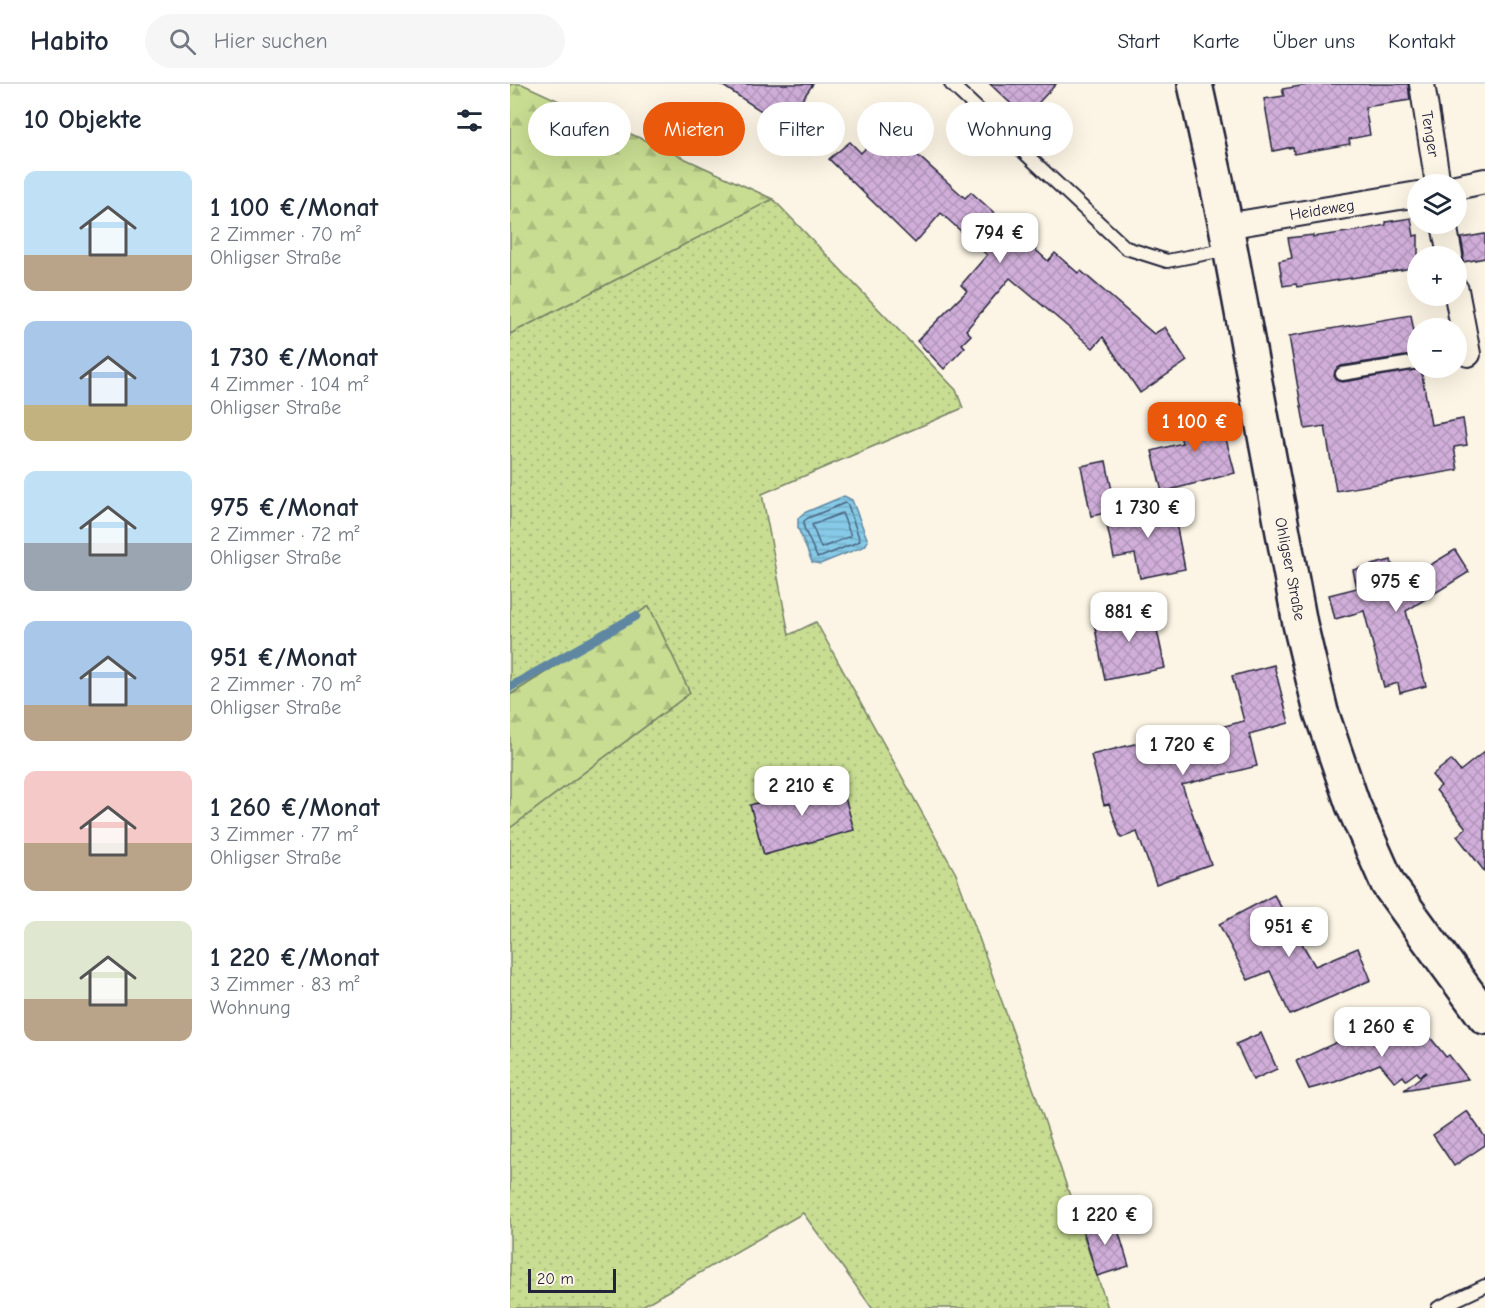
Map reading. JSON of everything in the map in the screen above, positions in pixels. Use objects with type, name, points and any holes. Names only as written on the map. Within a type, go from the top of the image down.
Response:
[{"type":"main road","name":"Ohligser Straße","points":[[1195,84],[1228,237],[1300,624],[1321,712],[1353,805],[1388,884],[1485,1017]]},
{"type":"street","name":"Tenger","points":[[1422,84],[1436,174]]},
{"type":"street","points":[[1467,185],[1485,182]]},
{"type":"street","name":"Heideweg","points":[[1228,237],[1407,196]]},
{"type":"lane","points":[[951,84],[1126,248],[1167,261],[1228,237]]},
{"type":"lane","points":[[1342,374],[1407,364]]},
{"type":"lane","points":[[1438,1308],[1485,1286]]},
{"type":"green space","points":[[510,84],[522,84],[561,102],[528,102],[528,156],[631,156],[631,134],[643,139],[643,156],[679,156],[773,199],[510,334]]},
{"type":"green space","points":[[773,199],[956,390],[963,408],[762,494],[789,635],[816,622],[956,874],[1037,1099],[1108,1308],[872,1308],[803,1213],[639,1308],[510,1308],[510,828],[690,693],[649,606],[510,695],[510,334]]},
{"type":"green space","points":[[649,606],[690,693],[510,828],[510,695]]},
{"type":"water","points":[[844,496],[852,500],[868,541],[865,546],[820,564],[812,562],[798,528],[798,518],[804,513]]},
{"type":"building","points":[[720,84],[813,84],[801,102],[757,102],[757,108]]},
{"type":"building","points":[[990,84],[1056,84],[1039,102],[1009,102]]},
{"type":"building","points":[[1313,84],[1408,84],[1410,100],[1365,107],[1370,135],[1349,139],[1350,144],[1294,154],[1293,147],[1273,151],[1264,99],[1284,96],[1282,89]]},
{"type":"building","points":[[850,142],[857,149],[857,156],[918,156],[965,198],[971,192],[1048,261],[1055,253],[1078,273],[1081,271],[1154,334],[1165,327],[1187,361],[1140,393],[1103,337],[1093,348],[1010,278],[966,330],[971,335],[962,344],[965,347],[944,369],[917,341],[967,291],[961,285],[987,255],[941,213],[915,243],[829,159],[833,156],[845,156],[845,146]]},
{"type":"building","points":[[1407,219],[1407,234],[1418,235],[1418,246],[1407,246],[1407,269],[1297,287],[1296,284],[1283,286],[1279,261],[1292,258],[1288,238],[1362,230],[1386,225],[1386,222]]},
{"type":"building","points":[[1485,234],[1485,258],[1467,261],[1467,246],[1462,246],[1461,238]]},
{"type":"building","points":[[1411,315],[1412,318],[1407,318],[1407,356],[1341,366],[1335,371],[1334,376],[1343,382],[1407,371],[1407,378],[1423,378],[1431,425],[1463,419],[1467,445],[1454,447],[1458,470],[1336,491],[1325,426],[1305,429],[1289,336]]},
{"type":"building","points":[[1218,409],[1235,473],[1162,492],[1152,451],[1182,443],[1176,420]]},
{"type":"building","points":[[1106,461],[1116,511],[1091,516],[1081,466]]},
{"type":"building","points":[[1172,503],[1185,569],[1140,578],[1135,554],[1114,558],[1105,516]]},
{"type":"building","points":[[1455,550],[1469,572],[1406,611],[1426,686],[1400,693],[1398,683],[1384,687],[1364,611],[1335,619],[1329,595],[1357,588],[1353,570],[1391,560],[1397,585]]},
{"type":"building","points":[[1152,606],[1165,668],[1105,680],[1093,618]]},
{"type":"building","points":[[1274,665],[1289,723],[1249,734],[1257,766],[1182,785],[1211,864],[1156,884],[1137,832],[1121,838],[1109,804],[1104,805],[1091,755],[1193,729],[1194,734],[1244,721],[1232,676]]},
{"type":"building","points":[[1485,751],[1485,872],[1457,836],[1466,828],[1436,790],[1441,786],[1432,775],[1451,760],[1460,771]]},
{"type":"building","points":[[840,779],[854,830],[764,855],[750,805]]},
{"type":"building","points":[[1274,895],[1315,966],[1358,948],[1371,980],[1290,1015],[1270,971],[1248,980],[1219,924]]},
{"type":"building","points":[[1387,1019],[1395,1038],[1417,1021],[1446,1057],[1449,1055],[1468,1079],[1404,1090],[1427,1072],[1420,1076],[1417,1072],[1406,1080],[1403,1076],[1395,1082],[1380,1064],[1335,1082],[1309,1089],[1296,1061]]},
{"type":"building","points":[[1261,1033],[1277,1069],[1253,1080],[1236,1044]]},
{"type":"building","points":[[1467,1111],[1485,1137],[1485,1145],[1454,1166],[1433,1135]]},
{"type":"building","points":[[1114,1217],[1129,1266],[1097,1276],[1082,1227]]},
{"type":"waterway","points":[[510,687],[636,616]]}]
